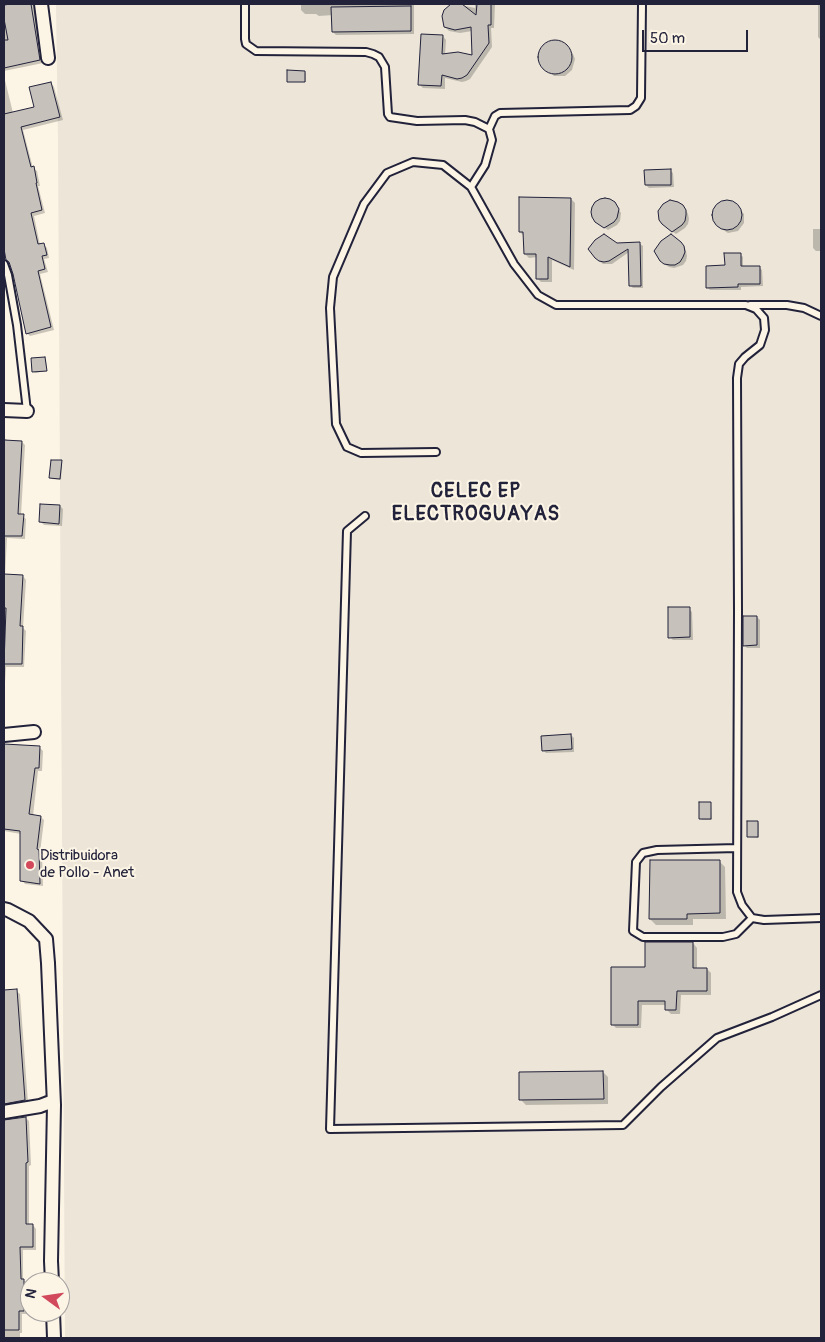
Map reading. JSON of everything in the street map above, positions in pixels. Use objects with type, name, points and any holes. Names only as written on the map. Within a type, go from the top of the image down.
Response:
[{"type":"street","points":[[41,4],[48,58]]},
{"type":"street","points":[[4,410],[27,411]]},
{"type":"street","points":[[4,735],[34,732]]},
{"type":"street","points":[[4,909],[29,921],[46,939],[53,1101],[52,1272]]},
{"type":"street","points":[[4,1112],[40,1106],[53,1101]]},
{"type":"street","points":[[53,1322],[54,1338]]},
{"type":"lane","points":[[245,4],[246,44],[256,51],[366,52],[373,54],[379,57],[385,67],[388,114],[390,117],[418,121],[465,120],[475,122],[489,129]]},
{"type":"lane","points":[[471,187],[486,165],[492,140],[489,129],[495,116],[500,113],[630,110],[636,106],[641,98],[642,4]]},
{"type":"lane","points":[[436,452],[361,453],[347,447],[336,424],[330,308],[333,277],[364,204],[387,173],[414,162],[443,165],[471,187],[514,264],[538,295],[556,305],[787,305],[804,308],[821,316]]},
{"type":"lane","points":[[4,264],[8,275],[17,325],[27,411]]},
{"type":"lane","points":[[746,305],[756,309],[764,318],[765,330],[760,345],[745,357],[740,364],[737,378],[737,892],[742,905],[752,918],[764,920],[821,918]]},
{"type":"lane","points":[[365,516],[347,531],[330,1128],[623,1125],[661,1087],[717,1038],[772,1017],[821,995]]},
{"type":"lane","points":[[737,848],[643,852],[636,862],[633,931],[643,937],[722,937],[736,934],[752,918]]},
{"type":"shaded area","points":[[56,4],[821,4],[821,1338],[65,1338],[65,1322],[70,1322],[70,1272],[65,1272]]},
{"type":"building","points":[[31,4],[40,60],[4,68],[4,40],[8,40],[4,19],[4,5]]},
{"type":"building","points":[[451,4],[462,4],[476,15],[477,4],[491,4],[491,25],[488,25],[489,43],[467,75],[462,78],[457,79],[442,75],[441,86],[418,85],[421,34],[443,35],[442,54],[458,52],[472,55],[471,27],[455,30],[444,27],[442,16],[444,10]]},
{"type":"building","points":[[411,6],[411,31],[332,32],[331,7]]},
{"type":"building","points":[[555,40],[567,45],[572,57],[567,69],[555,74],[543,69],[538,57],[543,45]]},
{"type":"building","points":[[287,70],[305,71],[305,82],[287,82]]},
{"type":"building","points":[[51,82],[60,117],[21,127],[31,167],[34,166],[42,210],[31,213],[38,244],[44,243],[47,255],[42,256],[45,269],[38,271],[51,327],[26,334],[13,274],[9,262],[6,260],[4,249],[4,114],[34,107],[29,87]]},
{"type":"building","points":[[671,169],[671,185],[645,185],[644,170]]},
{"type":"building","points":[[519,197],[571,198],[570,267],[548,257],[548,279],[536,279],[536,254],[524,254],[523,232],[519,232]]},
{"type":"building","points":[[605,198],[615,202],[619,209],[614,222],[604,228],[595,222],[591,212],[595,202]]},
{"type":"building","points":[[670,200],[683,205],[686,210],[685,221],[672,232],[659,220],[658,211],[663,204]]},
{"type":"building","points":[[727,200],[738,204],[742,215],[738,226],[727,230],[716,226],[712,215],[716,204]]},
{"type":"building","points":[[604,234],[617,243],[640,242],[641,286],[629,286],[628,249],[609,261],[604,262],[595,258],[588,249],[595,240]]},
{"type":"building","points":[[671,234],[681,242],[685,252],[680,262],[675,265],[664,264],[654,251],[661,241]]},
{"type":"building","points":[[724,253],[741,253],[741,266],[760,266],[760,284],[738,284],[738,287],[706,288],[706,266],[725,265]]},
{"type":"building","points":[[45,357],[47,371],[32,372],[31,358]]},
{"type":"building","points":[[4,440],[22,441],[18,514],[24,514],[22,536],[4,536]]},
{"type":"building","points":[[51,460],[62,460],[60,479],[49,478]]},
{"type":"building","points":[[40,504],[60,505],[59,524],[39,522]]},
{"type":"building","points":[[4,574],[23,575],[20,626],[23,626],[22,664],[4,664],[6,608],[4,608]]},
{"type":"building","points":[[668,607],[690,607],[690,637],[668,638]]},
{"type":"building","points":[[743,616],[757,616],[757,645],[743,646]]},
{"type":"building","points":[[571,734],[572,749],[542,751],[541,736]]},
{"type":"building","points":[[4,744],[40,746],[39,768],[35,768],[29,814],[41,816],[37,849],[39,850],[40,884],[20,881],[20,831],[4,829]]},
{"type":"building","points":[[699,802],[711,802],[711,819],[699,819]]},
{"type":"building","points":[[747,821],[758,821],[758,837],[747,837]]},
{"type":"building","points":[[650,860],[720,860],[720,913],[687,914],[687,919],[649,919]]},
{"type":"building","points":[[645,942],[693,942],[693,968],[707,968],[707,991],[677,991],[676,1010],[665,1010],[665,1001],[638,1001],[638,1025],[611,1025],[611,967],[645,967]]},
{"type":"building","points":[[17,989],[25,1100],[4,1104],[4,990]]},
{"type":"building","points":[[603,1071],[604,1099],[519,1100],[519,1072]]},
{"type":"building","points":[[26,1117],[28,1162],[26,1163],[26,1224],[33,1224],[33,1247],[20,1247],[19,1330],[4,1330],[4,1120]]},
{"type":"place","name":"Distribuidora de Pollo - Anet","points":[[30,865]]},
{"type":"district","name":"CELEC EP ELECTROGUAYAS","points":[[476,504]]}]
